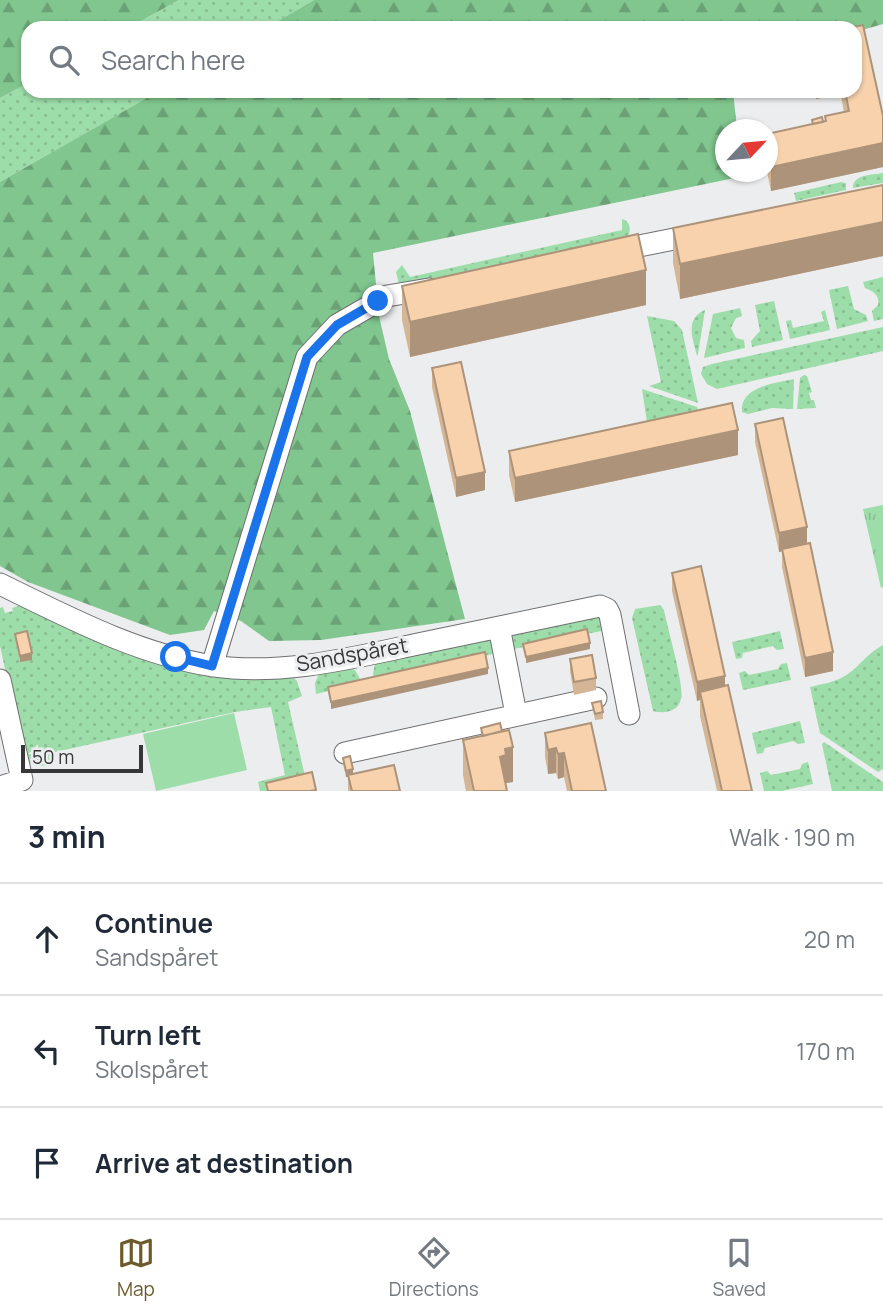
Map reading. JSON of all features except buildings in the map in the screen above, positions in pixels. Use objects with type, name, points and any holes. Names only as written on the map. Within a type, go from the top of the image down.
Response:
[{"type":"street","points":[[594,255],[724,229]]},
{"type":"street","points":[[212,666],[307,357],[337,325],[387,296],[448,285]]},
{"type":"street","name":"Sandspåret","points":[[0,584],[86,627],[130,644],[212,666],[242,668],[299,666],[365,655],[600,606],[607,609],[629,714]]},
{"type":"street","points":[[499,627],[516,714]]},
{"type":"street","points":[[0,680],[22,780],[0,787]]},
{"type":"street","points":[[345,753],[596,698]]},
{"type":"green space","points":[[0,0],[179,0],[141,21],[21,21],[21,87],[0,98]]},
{"type":"green space","points":[[179,0],[314,0],[278,21],[141,21]]},
{"type":"green space","points":[[314,0],[883,0],[883,24],[862,30],[862,21],[278,21]]},
{"type":"green space","points":[[21,87],[21,98],[147,98],[0,182],[0,98]]},
{"type":"green space","points":[[147,98],[734,98],[736,119],[715,119],[715,182],[373,253],[379,316],[389,359],[410,411],[465,619],[321,640],[269,641],[241,621],[214,611],[204,630],[170,635],[28,582],[0,566],[0,182]]},
{"type":"green space","points":[[883,173],[883,183],[853,188],[856,180],[860,178]]},
{"type":"green space","points":[[846,183],[846,190],[796,201],[794,193]]},
{"type":"green space","points":[[622,219],[630,227],[629,234],[624,238],[414,285],[399,284],[396,272],[402,265],[410,277],[622,230]]},
{"type":"green space","points":[[883,277],[883,319],[874,321],[872,311],[878,305],[878,299],[873,292],[865,288],[863,282]]},
{"type":"green space","points":[[848,286],[854,309],[866,315],[868,321],[837,329],[829,290]]},
{"type":"green space","points":[[774,301],[783,340],[752,347],[751,341],[760,331],[755,305]]},
{"type":"green space","points":[[740,308],[742,316],[736,318],[731,328],[736,338],[744,340],[745,348],[704,358],[713,314]]},
{"type":"green space","points":[[705,310],[697,356],[692,324],[698,314]]},
{"type":"green space","points":[[825,310],[830,330],[790,339],[786,321],[791,320],[793,328],[824,321],[821,312]]},
{"type":"green space","points":[[647,316],[674,321],[682,330],[698,403],[649,386],[661,382]]},
{"type":"green space","points":[[883,327],[883,351],[717,389],[707,384],[701,374],[703,367],[712,364]]},
{"type":"green space","points":[[807,376],[812,392],[809,393],[816,408],[797,409],[800,378]]},
{"type":"green space","points":[[794,379],[793,409],[772,408],[748,414],[742,412],[743,403],[753,391],[769,384]]},
{"type":"green space","points":[[642,389],[697,407],[699,413],[648,429]]},
{"type":"green space","points":[[883,505],[883,587],[881,588],[863,509]]},
{"type":"green space","points":[[22,605],[111,647],[162,664],[293,677],[302,696],[288,702],[307,785],[301,791],[260,791],[258,782],[285,775],[271,707],[235,712],[51,753],[53,764],[41,766],[30,763],[24,757],[0,646],[0,608],[3,607],[5,613]]},
{"type":"green space","points":[[660,605],[664,610],[682,692],[677,707],[662,712],[653,711],[632,618],[635,609]]},
{"type":"green space","points":[[600,615],[606,630],[509,650],[509,636]]},
{"type":"green space","points":[[780,631],[784,649],[777,650],[773,646],[743,653],[742,658],[736,659],[732,642]]},
{"type":"green space","points":[[487,638],[491,640],[497,653],[375,681],[375,663]]},
{"type":"green space","points":[[883,645],[883,769],[878,772],[820,733],[810,687],[844,677]]},
{"type":"green space","points":[[787,663],[791,680],[743,690],[739,673],[745,671],[749,675],[778,669],[781,664]]},
{"type":"green space","points":[[348,667],[355,670],[360,679],[357,680],[358,684],[316,694],[315,683],[319,674]]},
{"type":"green space","points":[[234,713],[247,770],[156,791],[143,734]]},
{"type":"green space","points":[[800,721],[805,743],[798,744],[793,741],[765,748],[763,753],[757,754],[752,733]]},
{"type":"green space","points":[[824,742],[883,782],[883,791],[832,791],[822,744]]},
{"type":"green space","points":[[808,762],[813,784],[782,791],[764,791],[760,773],[767,771],[771,775],[800,769],[802,764]]},
{"type":"route","points":[[176,657],[212,666],[307,357],[337,325],[378,301]]}]
